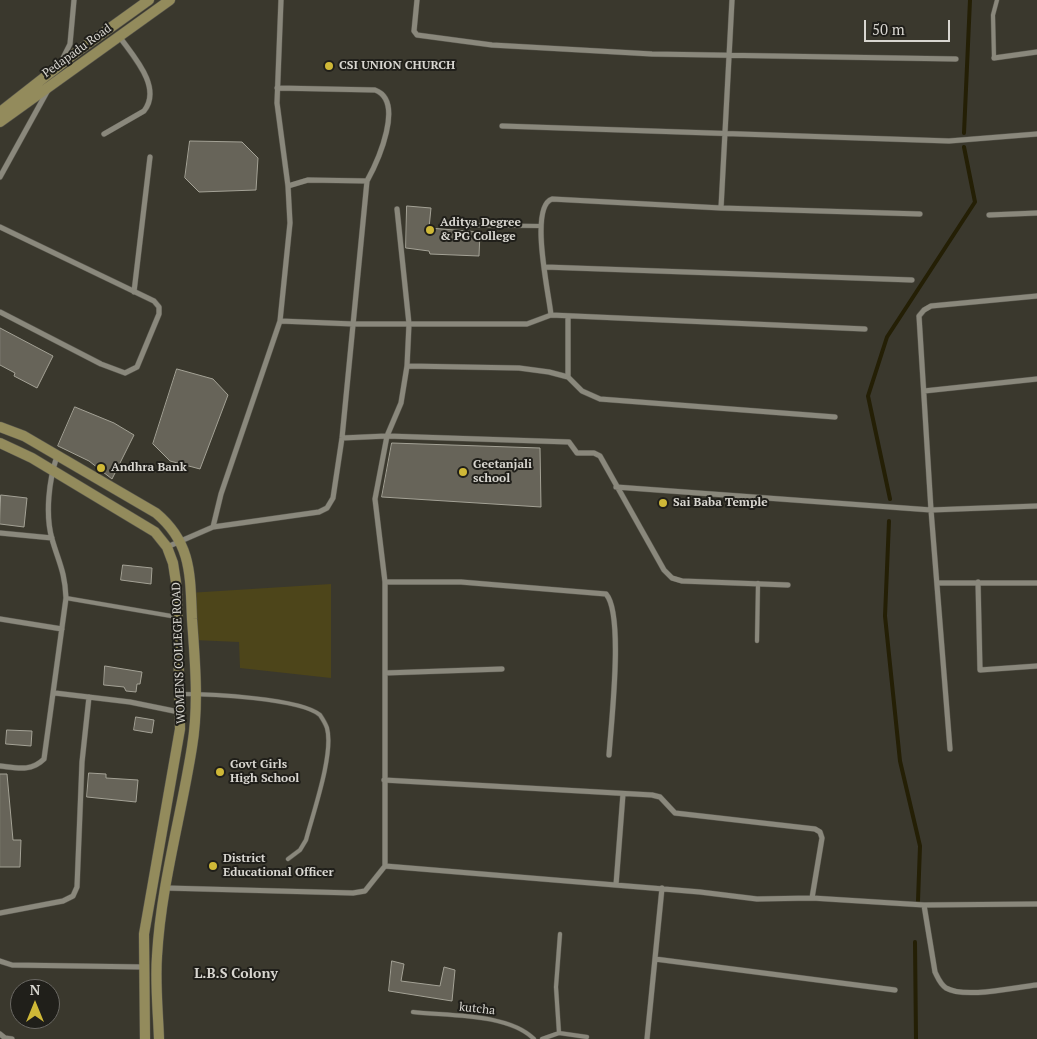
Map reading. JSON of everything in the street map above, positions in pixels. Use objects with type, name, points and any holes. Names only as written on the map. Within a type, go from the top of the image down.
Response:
[{"type":"main road","points":[[0,112],[60,65],[149,0]]},
{"type":"main road","name":"Pedapadu Road","points":[[0,122],[170,0]]},
{"type":"main road","name":"WOMENS COLLEGE ROAD","points":[[0,427],[24,436],[156,513],[172,526],[181,541],[189,572],[195,694],[192,747],[165,888],[157,956],[159,1039]]},
{"type":"main road","name":"WOMENS COLLEGE ROAD","points":[[0,443],[52,471],[155,532],[167,547],[173,563],[177,589],[179,694],[177,747],[146,911],[142,967],[145,1039]]},
{"type":"street","points":[[0,177],[70,44],[74,0]]},
{"type":"street","points":[[213,528],[221,494],[280,321],[290,223],[288,186],[277,102],[281,0]]},
{"type":"street","points":[[417,0],[414,30],[416,35],[492,45],[730,56],[956,59]]},
{"type":"street","points":[[721,208],[732,0]]},
{"type":"street","points":[[104,134],[144,111],[148,105],[149,84],[145,74],[119,36]]},
{"type":"street","points":[[994,58],[1037,52]]},
{"type":"street","points":[[167,547],[213,528],[319,512],[327,508],[333,498],[342,438],[367,181],[384,143],[388,100],[384,93],[375,90],[277,88]]},
{"type":"street","points":[[502,126],[949,142],[1037,134]]},
{"type":"street","points":[[134,292],[150,157]]},
{"type":"street","points":[[288,186],[308,180],[367,181]]},
{"type":"street","points":[[549,316],[539,226],[543,206],[546,201],[552,199],[721,208],[920,214]]},
{"type":"street","points":[[165,888],[353,893],[365,891],[385,866],[385,582],[375,499],[387,436],[401,403],[407,366],[410,324],[397,208]]},
{"type":"street","points":[[989,215],[1037,213]]},
{"type":"street","points":[[0,227],[154,301],[159,306],[159,314],[137,367],[125,373],[101,364],[0,312]]},
{"type":"street","points":[[545,267],[912,280]]},
{"type":"street","points":[[950,749],[939,583],[931,510],[919,316],[931,306],[1037,296]]},
{"type":"street","points":[[280,321],[353,324],[534,323],[549,316],[568,316],[865,329]]},
{"type":"street","points":[[567,377],[568,316]]},
{"type":"street","points":[[407,366],[520,368],[549,372],[567,377],[582,391],[600,399],[835,417]]},
{"type":"street","points":[[924,391],[1037,379]]},
{"type":"street","points":[[342,438],[387,436],[570,442],[576,453],[594,453],[600,456],[664,570],[672,578],[682,581],[788,585]]},
{"type":"street","points":[[0,766],[28,769],[37,766],[44,759],[55,692],[66,598],[63,568],[52,538],[49,510],[52,471],[57,456]]},
{"type":"street","points":[[616,487],[931,510],[1037,506]]},
{"type":"street","points":[[0,533],[52,538]]},
{"type":"street","points":[[385,582],[462,582],[606,594],[613,607],[615,658],[609,755]]},
{"type":"street","points":[[978,582],[980,670],[1037,666]]},
{"type":"street","points":[[939,583],[1037,583]]},
{"type":"street","points":[[0,619],[62,629]]},
{"type":"street","points":[[385,673],[502,669]]},
{"type":"street","points":[[55,692],[179,712]]},
{"type":"street","points":[[0,913],[63,901],[73,896],[77,886],[82,762],[89,697]]},
{"type":"street","points":[[384,780],[660,797],[675,813],[815,829],[822,838],[812,898]]},
{"type":"street","points":[[616,885],[623,794]]},
{"type":"street","points":[[385,866],[662,888],[757,899],[812,898],[924,905],[1037,904]]},
{"type":"street","points":[[647,1039],[662,888]]},
{"type":"street","points":[[924,905],[935,972],[939,981],[947,988],[961,991],[977,991],[1037,985]]},
{"type":"street","points":[[655,958],[895,990]]},
{"type":"street","points":[[0,961],[12,965],[142,967]]},
{"type":"street","points":[[0,1034],[5,1039],[12,1039]]},
{"type":"lane","points":[[994,58],[993,15],[996,0]]},
{"type":"lane","points":[[446,225],[539,226]]},
{"type":"lane","points":[[757,641],[758,584]]},
{"type":"lane","points":[[66,598],[177,617]]},
{"type":"lane","points":[[179,694],[236,696],[307,708],[320,716],[324,722],[327,728],[329,748],[306,840],[300,850],[288,859]]},
{"type":"lane","points":[[558,1033],[556,987],[560,934]]},
{"type":"lane","name":"kutcha","points":[[412,1012],[499,1021],[520,1029],[534,1039]]},
{"type":"lane","points":[[542,1039],[558,1033],[587,1037]]},
{"type":"shaded area","points":[[331,584],[331,678],[240,668],[239,642],[194,640],[188,593]]},
{"type":"building","points":[[190,141],[242,142],[258,158],[256,190],[199,192],[185,178]]},
{"type":"building","name":"Aditya Degree & PG College","points":[[407,206],[431,208],[429,228],[480,232],[479,256],[430,254],[429,251],[406,248]]},
{"type":"building","points":[[0,328],[53,356],[37,388],[14,376],[15,373],[0,365]]},
{"type":"building","points":[[177,369],[213,379],[228,395],[200,469],[170,461],[153,444]]},
{"type":"building","points":[[75,407],[114,423],[134,435],[112,479],[89,461],[58,446]]},
{"type":"building","name":"Geetanjali school","points":[[392,443],[540,448],[541,507],[382,497]]},
{"type":"building","points":[[1,495],[27,498],[24,527],[0,524]]},
{"type":"building","points":[[123,565],[152,568],[151,584],[121,580]]},
{"type":"building","points":[[105,666],[142,672],[140,684],[137,684],[136,692],[126,691],[124,687],[104,685]]},
{"type":"building","points":[[136,717],[154,720],[152,733],[134,730]]},
{"type":"building","points":[[7,730],[32,731],[31,746],[6,744]]},
{"type":"building","points":[[89,773],[106,774],[106,778],[138,780],[136,802],[87,797]]},
{"type":"building","points":[[0,774],[7,774],[13,840],[21,840],[20,867],[0,867]]},
{"type":"building","points":[[392,961],[404,964],[401,981],[440,986],[444,967],[455,970],[452,1001],[389,991]]},
{"type":"waterway","points":[[964,133],[970,0]]},
{"type":"waterway","points":[[890,499],[868,396],[887,337],[975,202],[964,147]]},
{"type":"waterway","points":[[889,521],[885,616],[900,761],[920,846],[918,901]]},
{"type":"waterway","points":[[915,942],[916,1039]]},
{"type":"place","name":"CSI UNION CHURCH","points":[[329,66]]},
{"type":"place","name":"Aditya Degree & PG College","points":[[430,230]]},
{"type":"place","name":"Andhra Bank","points":[[101,468]]},
{"type":"place","name":"Geetanjali school","points":[[463,472]]},
{"type":"place","name":"Sai Baba Temple","points":[[663,503]]},
{"type":"place","name":"Govt Girls High School","points":[[220,772]]},
{"type":"place","name":"District Educational Officer","points":[[213,866]]},
{"type":"district","name":"L.B.S Colony","points":[[236,974]]}]
